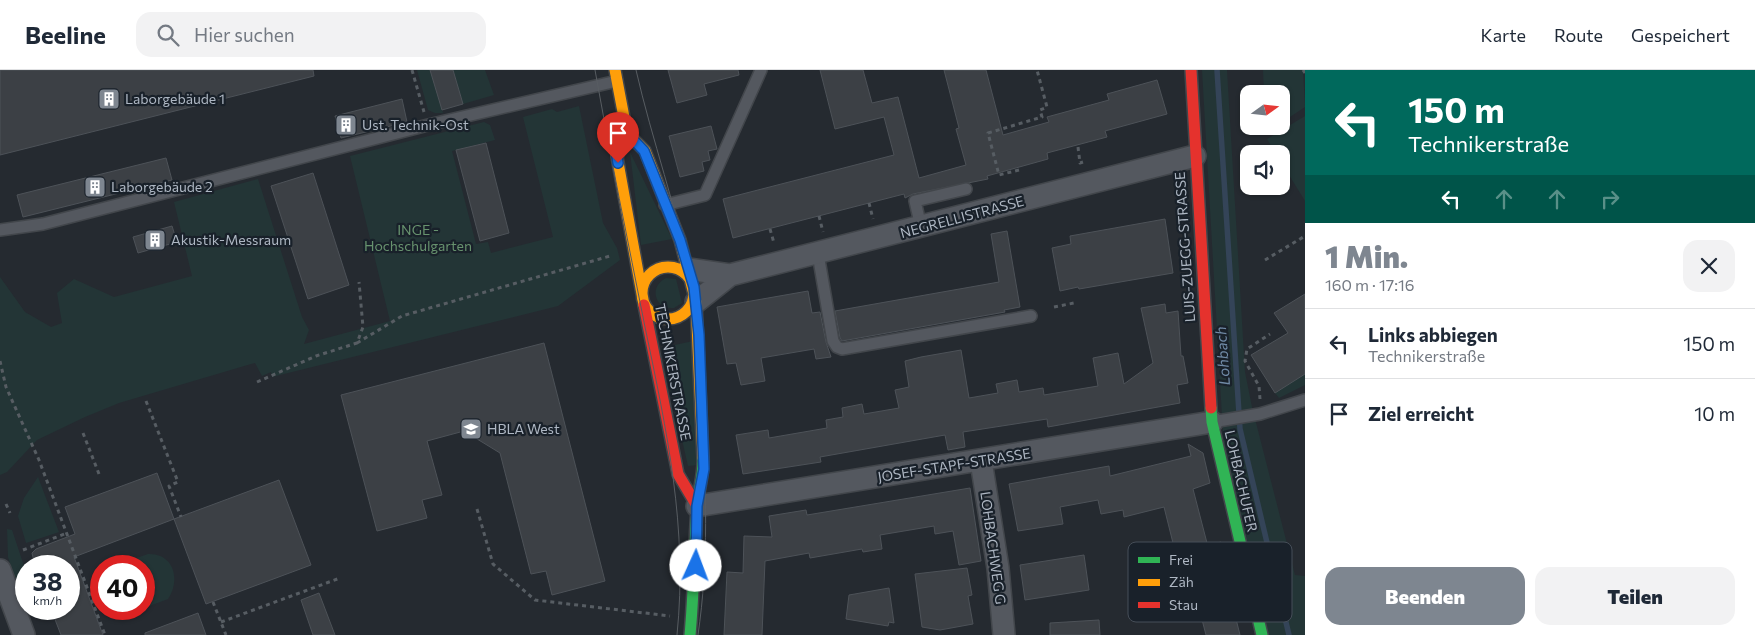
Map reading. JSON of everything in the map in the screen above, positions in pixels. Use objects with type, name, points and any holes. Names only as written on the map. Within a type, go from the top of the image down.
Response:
[{"type":"street","name":"LUIS-ZUEGG-STRASSE","points":[[1191,70],[1195,156],[1220,421]]},
{"type":"street","points":[[616,76],[627,133]]},
{"type":"street","name":"TECHNIKERSTRASSE","points":[[690,635],[693,615],[697,506],[704,469],[689,286],[680,240],[666,205],[644,151],[627,133],[617,157],[632,251],[678,474],[697,506]]},
{"type":"street","name":"NEGRELLISTRASSE","points":[[689,286],[730,276],[821,244],[922,227],[1195,156]]},
{"type":"street","name":"TECHNIKERSTRASSE","points":[[668,267],[689,286],[679,317],[663,318],[649,310],[643,298],[644,285],[653,272],[668,267]]},
{"type":"street","name":"NEGRELLISTRASSE","points":[[689,286],[730,276]]},
{"type":"street","name":"JOSEF-STAPF-STRASSE","points":[[697,506],[1220,421]]},
{"type":"street","name":"LOHBACHUFER","points":[[1220,421],[1244,542]]},
{"type":"street","name":"LOHBACHWEG G","points":[[981,461],[998,568],[1004,635]]},
{"type":"street","points":[[0,570],[24,635]]},
{"type":"street","name":"LOHBACHUFER","points":[[1259,622],[1262,635]]},
{"type":"lane","points":[[666,205],[705,195],[761,70]]},
{"type":"lane","points":[[0,230],[43,224],[616,76]]},
{"type":"lane","points":[[922,227],[915,202],[966,189]]},
{"type":"lane","points":[[821,244],[833,341],[837,347],[842,349],[1031,316]]},
{"type":"lane","points":[[1220,421],[1260,414],[1305,400]]},
{"type":"path","points":[[412,70],[428,125]]},
{"type":"path","points":[[1019,170],[999,175],[988,134],[1042,117],[1040,110],[1047,107],[1037,70]]},
{"type":"path","points":[[1078,147],[1080,163],[1085,162],[1086,167]]},
{"type":"path","points":[[869,203],[874,222]]},
{"type":"path","points":[[819,216],[821,244]]},
{"type":"path","points":[[770,229],[775,248]]},
{"type":"path","points":[[1265,260],[1305,236]]},
{"type":"path","points":[[258,382],[316,356],[357,343],[402,316],[619,254]]},
{"type":"path","points":[[357,343],[363,327],[359,282]]},
{"type":"path","points":[[1054,307],[1074,303]]},
{"type":"path","points":[[1260,414],[1259,386],[1245,361],[1247,349],[1270,334]]},
{"type":"path","points":[[0,361],[6,387],[40,460],[105,635]]},
{"type":"path","points":[[146,401],[178,482],[169,486],[181,517]]},
{"type":"path","points":[[83,433],[99,474]]},
{"type":"path","points":[[6,504],[10,513]]},
{"type":"path","points":[[477,509],[492,564],[535,600],[679,618],[693,615]]},
{"type":"path","points":[[23,550],[67,533]]},
{"type":"path","points":[[221,622],[340,578]]},
{"type":"path","points":[[213,602],[226,635]]},
{"type":"green space","points":[[417,70],[430,70],[443,113],[435,113],[428,110]]},
{"type":"green space","points":[[453,70],[485,70],[494,95],[463,104]]},
{"type":"green space","points":[[1202,70],[1227,70],[1245,372],[1252,407],[1287,542],[1240,542],[1226,486]]},
{"type":"green space","points":[[1263,70],[1303,70],[1305,107],[1290,117],[1290,85],[1264,85]]},
{"type":"green space","name":"INGE - Hochschulgarten","points":[[579,106],[603,223],[617,248],[620,260],[558,306],[272,377],[271,372],[262,376],[255,363],[119,403],[37,440],[7,472],[0,475],[0,277],[25,312],[51,327],[62,323],[57,293],[74,279],[114,297],[192,276],[174,202],[258,179],[302,317],[309,330],[304,344],[390,321],[350,156],[484,122],[490,125],[495,140],[452,151],[476,244],[488,242],[491,253],[553,237],[523,117],[552,109],[557,112]]},
{"type":"green space","points":[[1305,116],[1305,201],[1290,177],[1290,145],[1271,145],[1267,139],[1274,135],[1290,135],[1290,125]]},
{"type":"green space","points":[[630,152],[672,239],[641,245]]},
{"type":"green space","points":[[666,278],[676,279],[682,303],[674,308],[667,308],[662,305],[656,297],[657,287]]},
{"type":"green space","points":[[693,341],[699,465],[688,466],[661,348]]},
{"type":"green space","points":[[1305,374],[1305,385],[1279,398],[1275,393]]},
{"type":"green space","points":[[38,477],[59,532],[26,543],[18,516],[24,498]]},
{"type":"green space","points":[[7,529],[12,530],[20,555],[15,555],[15,578],[8,557]]},
{"type":"green space","points":[[148,554],[157,555],[164,558],[173,569],[174,584],[172,592],[168,599],[155,604],[155,555],[145,555]]},
{"type":"green space","points":[[1292,563],[1295,575],[1305,576],[1305,635],[1262,635],[1259,622],[1292,622]]},
{"type":"building","name":"Laborgebäude 1","points":[[0,70],[313,70],[314,76],[0,155]]},
{"type":"building","points":[[430,70],[453,70],[463,104],[442,110]]},
{"type":"building","points":[[668,70],[738,70],[739,75],[704,84],[707,95],[677,103]]},
{"type":"building","points":[[820,70],[863,70],[872,103],[898,97],[919,178],[966,165],[956,129],[959,128],[944,70],[986,70],[1003,135],[1049,122],[1047,117],[1109,100],[1107,94],[1157,80],[1167,114],[1105,131],[1107,137],[1047,153],[1048,159],[987,176],[988,179],[913,194],[905,198],[904,194],[733,238],[723,199],[894,155],[884,117],[835,129]]},
{"type":"building","points":[[402,99],[407,122],[341,138],[335,116]]},
{"type":"building","points":[[711,126],[717,149],[708,151],[710,160],[702,162],[704,171],[680,177],[669,136]]},
{"type":"building","points":[[486,143],[509,233],[480,241],[456,150]]},
{"type":"building","name":"Laborgebäude 2","points":[[166,158],[172,180],[23,217],[17,195]]},
{"type":"building","points":[[313,173],[349,285],[308,299],[271,186]]},
{"type":"building","points":[[1165,219],[1173,273],[1060,291],[1052,248],[1071,244],[1070,236]]},
{"type":"building","name":"Akustik-Messraum","points":[[172,226],[177,242],[138,253],[133,237]]},
{"type":"building","points":[[1007,231],[1020,307],[1004,310],[1005,312],[842,341],[840,338],[835,311],[999,282],[991,234]]},
{"type":"building","points":[[808,291],[812,313],[820,312],[831,357],[816,359],[814,349],[761,358],[765,381],[741,385],[736,363],[727,364],[717,307]]},
{"type":"building","points":[[1305,294],[1305,374],[1275,393],[1251,355],[1288,333],[1274,313]]},
{"type":"building","points":[[1165,304],[1166,313],[1178,311],[1181,356],[1183,356],[1188,383],[1177,385],[1180,403],[1048,427],[1047,419],[963,432],[965,447],[948,450],[945,435],[820,457],[821,462],[743,474],[736,435],[768,430],[769,438],[827,428],[826,420],[843,417],[842,408],[862,404],[864,414],[899,408],[895,390],[909,387],[905,361],[921,357],[961,350],[969,398],[998,393],[996,384],[1017,380],[1019,392],[1043,388],[1044,395],[1098,386],[1093,358],[1118,353],[1124,384],[1153,363],[1141,308]]},
{"type":"building","points":[[544,343],[605,581],[552,595],[546,571],[531,574],[500,453],[464,431],[427,441],[442,495],[422,500],[427,518],[377,531],[341,395]]},
{"type":"building","points":[[1188,444],[1203,453],[1210,483],[1193,489],[1207,542],[1173,542],[1164,507],[1124,517],[1123,510],[1101,514],[1098,500],[1060,507],[1063,524],[1018,531],[1009,484],[1109,466],[1110,476],[1191,456]]},
{"type":"building","points":[[157,473],[174,519],[79,555],[32,555],[36,549],[75,534],[65,507]]},
{"type":"building","points":[[279,480],[311,565],[206,604],[174,519]]},
{"type":"building","points":[[970,488],[981,561],[959,565],[953,531],[935,534],[934,526],[880,535],[882,549],[863,552],[862,549],[810,558],[809,553],[765,561],[762,635],[724,635],[727,572],[743,573],[744,536],[772,537],[769,516],[806,510],[807,515]]},
{"type":"building","points":[[1084,555],[1089,590],[1025,600],[1020,565]]},
{"type":"building","points":[[967,568],[972,595],[968,596],[973,624],[940,630],[922,627],[915,574]]},
{"type":"building","points":[[80,573],[90,600],[90,620],[97,620],[103,635],[61,635],[55,620],[80,620]]},
{"type":"building","points":[[889,588],[894,623],[889,622],[888,626],[846,619],[849,595]]},
{"type":"building","points":[[319,593],[335,635],[313,635],[301,600]]},
{"type":"building","points":[[198,613],[206,635],[145,635],[145,633]]},
{"type":"building","points":[[1099,620],[1100,635],[1050,635],[1050,623]]},
{"type":"building","points":[[1203,622],[1237,622],[1240,635],[1206,635]]},
{"type":"waterway","name":"Lohbach","points":[[1217,70],[1240,429],[1267,542]]},
{"type":"waterway","name":"Lohbach","points":[[1286,622],[1289,635]]},
{"type":"tram line","points":[[595,70],[668,442],[678,518],[680,556],[677,635]]},
{"type":"tram line","points":[[636,70],[685,253],[696,312],[700,362],[706,524],[704,579],[698,635]]},
{"type":"traffic: fast","points":[[1211,408],[1212,422],[1240,542]]},
{"type":"traffic: fast","points":[[690,635],[697,508],[703,471],[703,458]]},
{"type":"traffic: fast","points":[[1259,622],[1262,635]]},
{"type":"traffic: slow","points":[[615,70],[627,133],[617,157],[644,305]]},
{"type":"traffic: slow","points":[[627,133],[645,151],[680,240],[696,302],[703,458]]},
{"type":"traffic: slow","points":[[668,267],[678,269],[686,275],[692,283],[694,293],[692,303],[686,311],[678,317],[668,319],[658,317],[650,311],[644,303],[642,293],[644,283],[650,275],[658,269],[668,267]]},
{"type":"traffic: jam","points":[[1191,70],[1211,408]]},
{"type":"traffic: jam","points":[[644,305],[678,474],[697,506]]},
{"type":"place","name":"Laborgebäude 1","points":[[109,99]]},
{"type":"place","name":"Ust. Technik-Ost","points":[[346,125]]},
{"type":"place","name":"Laborgebäude 2","points":[[95,187]]},
{"type":"place","name":"Akustik-Messraum","points":[[155,240]]},
{"type":"place","name":"HBLA West","points":[[471,429]]},
{"type":"route","points":[[618,163],[617,157],[627,133],[644,151],[680,240],[694,287],[699,335],[704,469],[697,506],[696,566]]}]
